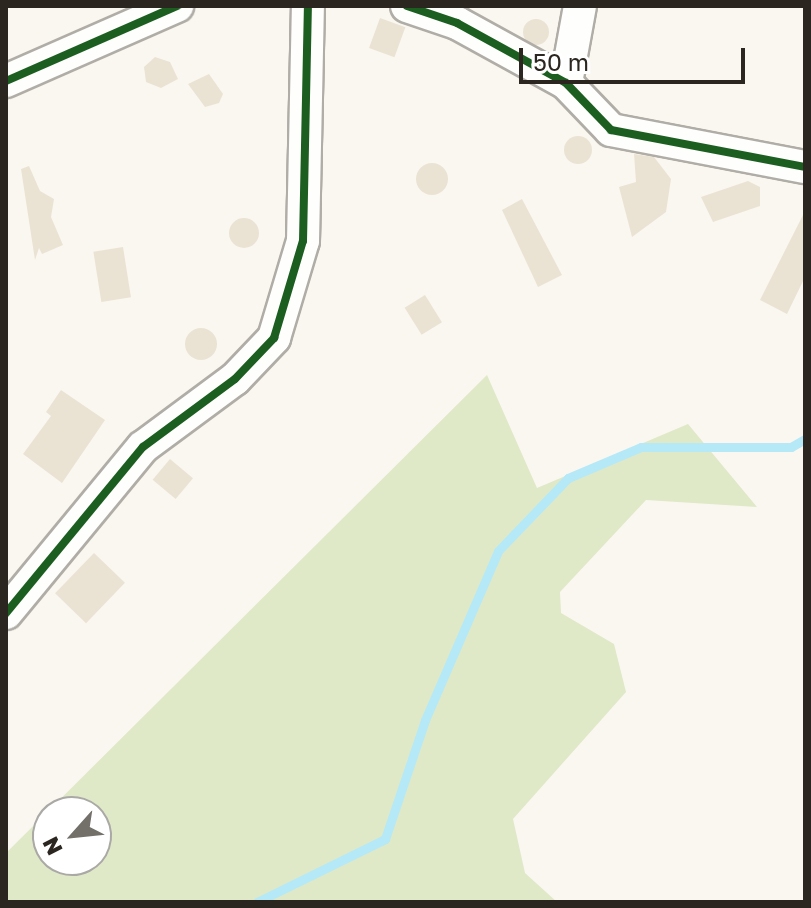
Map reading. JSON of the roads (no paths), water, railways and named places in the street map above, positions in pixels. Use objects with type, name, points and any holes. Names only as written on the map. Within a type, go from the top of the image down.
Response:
[{"type":"street","points":[[6,81],[177,6]]},
{"type":"street","points":[[6,613],[143,447],[235,379],[274,338],[303,241],[308,6]]},
{"type":"street","points":[[407,6],[457,23],[566,83],[611,130],[805,167]]},
{"type":"street","points":[[566,83],[580,6]]},
{"type":"waterway","points":[[257,902],[385,839],[425,720],[498,551],[568,478],[641,447],[791,447],[805,439]]}]
